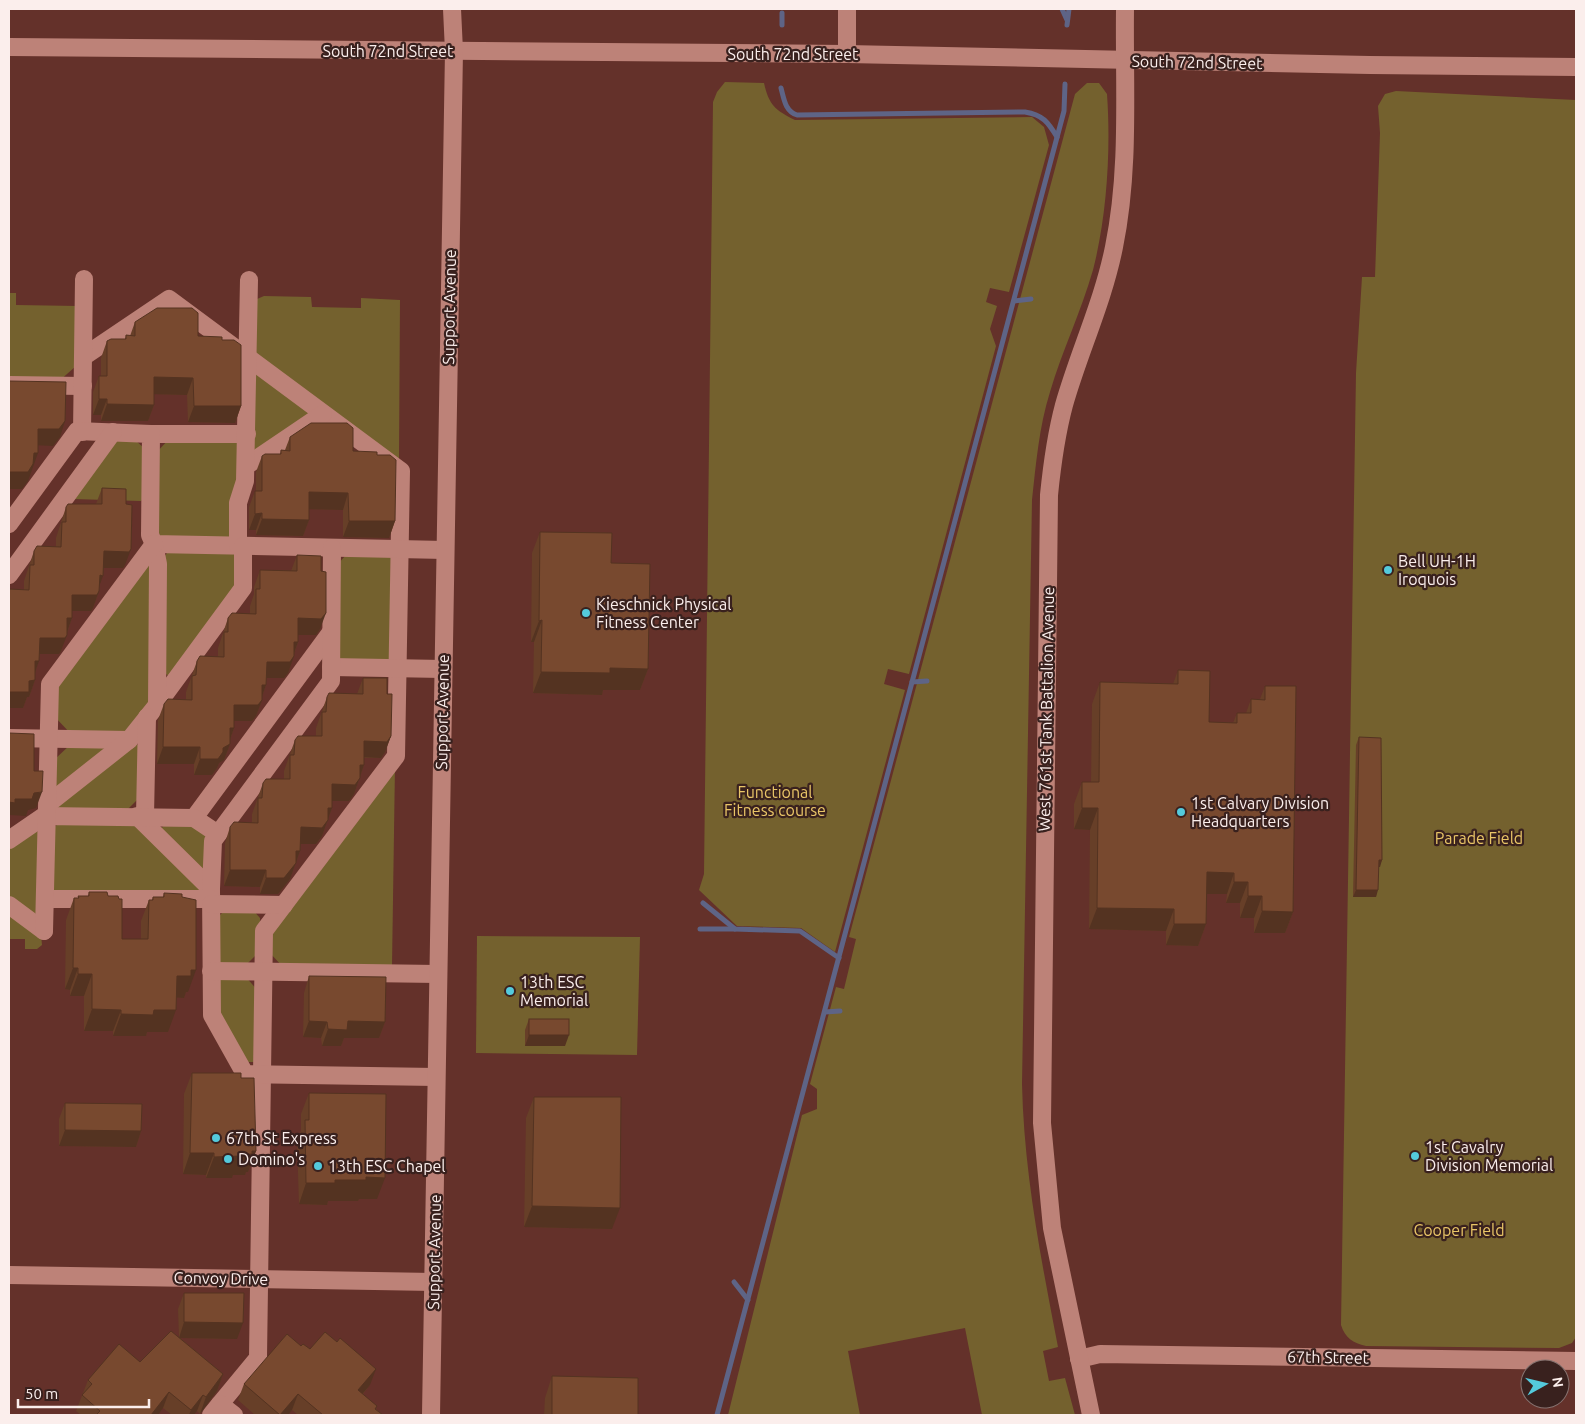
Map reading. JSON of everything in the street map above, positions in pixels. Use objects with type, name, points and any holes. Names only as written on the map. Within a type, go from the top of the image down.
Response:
[{"type":"street","name":"Support Avenue","points":[[432,1415],[454,51],[452,9]]},
{"type":"street","points":[[847,9],[847,54]]},
{"type":"street","name":"West 761st Tank Battalion Avenue","points":[[1091,1415],[1052,1228],[1042,1123],[1050,495],[1052,462],[1064,406],[1094,320],[1115,245],[1123,190],[1125,9]]},
{"type":"street","name":"South 72nd Street","points":[[9,47],[847,54],[1576,66]]},
{"type":"street","points":[[82,432],[84,279]]},
{"type":"street","points":[[9,840],[44,816],[48,810],[129,740],[243,588],[238,503],[245,481],[246,466],[249,280]]},
{"type":"street","points":[[83,357],[168,300],[401,471],[396,756],[264,931],[258,1358],[222,1412]]},
{"type":"street","points":[[9,386],[83,386]]},
{"type":"street","points":[[246,466],[324,414]]},
{"type":"street","points":[[9,524],[77,431],[151,434],[246,434]]},
{"type":"street","points":[[9,576],[113,432]]},
{"type":"street","points":[[151,434],[150,535],[158,564],[152,711],[141,816],[211,897]]},
{"type":"street","points":[[154,544],[445,550]]},
{"type":"street","points":[[9,905],[44,931],[50,684],[154,544]]},
{"type":"street","points":[[332,548],[331,681],[213,841],[211,897],[212,1014],[245,1074],[436,1078]]},
{"type":"street","points":[[194,818],[331,632]]},
{"type":"street","points":[[331,667],[443,669]]},
{"type":"street","points":[[9,738],[129,740]]},
{"type":"street","points":[[48,810],[194,818],[218,834]]},
{"type":"street","points":[[45,898],[211,897],[284,905]]},
{"type":"street","points":[[211,971],[438,974]]},
{"type":"street","name":"Convoy Drive","points":[[9,1275],[434,1282]]},
{"type":"street","name":"67th Street","points":[[1079,1359],[1100,1354],[1576,1362]]},
{"type":"green space","name":"Functional Fitness course","points":[[725,82],[764,83],[768,97],[774,106],[795,120],[1032,117],[1044,127],[1049,145],[1009,292],[990,288],[986,302],[997,306],[990,329],[996,346],[909,674],[888,669],[884,684],[905,690],[835,952],[801,928],[737,926],[699,890],[704,874],[713,102],[717,92]]},
{"type":"green space","points":[[1087,83],[1099,83],[1107,94],[1108,160],[1105,205],[1093,270],[1046,405],[1038,446],[1032,500],[1022,1084],[1023,1117],[1030,1183],[1058,1347],[1043,1351],[1049,1381],[1065,1378],[1075,1415],[982,1415],[965,1328],[848,1351],[860,1415],[728,1415],[802,1115],[817,1109],[817,1089],[810,1084],[836,987],[844,989],[856,939],[849,937],[1075,94]]},
{"type":"green space","name":"Cooper Field","points":[[1396,91],[1576,100],[1576,1337],[1572,1343],[1559,1348],[1366,1346],[1350,1339],[1341,1325],[1356,373],[1362,277],[1375,277],[1380,133],[1378,106],[1385,94]]},
{"type":"green space","points":[[9,293],[16,293],[16,305],[78,306],[76,366],[58,382],[9,381]]},
{"type":"green space","points":[[264,296],[311,297],[312,307],[361,308],[361,298],[400,300],[399,460],[264,365],[254,350],[257,299]]},
{"type":"green space","points":[[253,372],[314,413],[252,457]]},
{"type":"green space","points":[[117,438],[133,438],[146,450],[145,497],[141,501],[73,499]]},
{"type":"green space","points":[[170,438],[241,443],[230,537],[163,540],[154,527],[155,454]]},
{"type":"green space","points":[[228,551],[237,556],[238,587],[171,678],[161,670],[164,557],[167,553]]},
{"type":"green space","points":[[346,555],[391,557],[390,660],[341,660],[337,655],[337,565]]},
{"type":"green space","points":[[149,560],[155,565],[151,704],[130,732],[71,734],[55,717],[56,685]]},
{"type":"green space","points":[[71,744],[117,745],[54,793],[54,760]]},
{"type":"green space","points":[[132,744],[141,745],[140,797],[125,812],[56,810],[54,803]]},
{"type":"green space","points":[[395,765],[392,966],[284,968],[269,952],[269,934]]},
{"type":"green space","points":[[64,821],[135,823],[203,888],[201,895],[59,895],[51,887],[52,828]]},
{"type":"green space","points":[[167,823],[191,824],[208,836],[208,869],[199,870],[158,831]]},
{"type":"green space","points":[[35,828],[43,839],[41,915],[33,918],[9,900],[9,846]]},
{"type":"green space","points":[[226,909],[253,910],[260,918],[260,951],[244,967],[218,967],[218,917]]},
{"type":"green space","points":[[9,910],[41,935],[42,945],[37,949],[25,949],[25,939],[9,939]]},
{"type":"green space","points":[[477,936],[640,937],[637,1055],[476,1053]]},
{"type":"green space","points":[[217,975],[244,975],[259,992],[256,1062],[244,1062],[217,1014]]},
{"type":"building","points":[[157,308],[192,308],[198,313],[198,336],[222,337],[222,340],[234,340],[241,345],[241,406],[194,406],[193,378],[154,377],[154,405],[107,404],[107,399],[99,399],[99,376],[107,376],[107,341],[111,339],[126,339],[126,335],[135,336],[135,322]]},
{"type":"building","points":[[9,381],[66,382],[65,421],[59,429],[38,429],[38,453],[34,453],[33,464],[28,472],[9,472]]},
{"type":"building","points":[[311,423],[347,423],[353,428],[353,451],[377,452],[377,455],[390,455],[396,460],[395,521],[349,521],[348,493],[309,492],[309,520],[262,519],[262,513],[255,514],[255,491],[262,491],[262,456],[265,454],[281,454],[281,450],[290,451],[290,437]]},
{"type":"building","points":[[102,488],[126,489],[126,504],[132,505],[131,549],[129,552],[104,551],[103,576],[100,575],[97,595],[72,595],[72,618],[67,618],[67,635],[65,638],[40,638],[39,661],[35,661],[35,680],[29,681],[29,692],[9,692],[9,589],[29,590],[30,565],[34,565],[34,551],[37,546],[61,547],[62,522],[66,522],[66,507],[68,504],[102,504]]},
{"type":"building","name":"Kieschnick Physical Fitness Center","points":[[540,532],[612,533],[611,563],[650,564],[648,669],[610,668],[610,673],[541,672],[542,620],[539,621]]},
{"type":"building","points":[[297,555],[321,556],[321,571],[326,572],[326,613],[321,619],[298,618],[298,642],[294,642],[294,656],[290,662],[267,662],[266,685],[262,685],[262,700],[258,705],[234,705],[234,728],[230,728],[230,744],[223,748],[223,752],[218,759],[200,759],[200,747],[163,747],[164,704],[168,699],[192,700],[192,676],[196,675],[197,661],[200,656],[224,657],[224,632],[228,632],[228,618],[232,613],[256,614],[256,589],[260,589],[260,570],[297,571]]},
{"type":"building","name":"1st Calvary Division Headquarters","points":[[1178,670],[1210,671],[1209,722],[1237,723],[1237,713],[1251,713],[1251,699],[1265,700],[1265,686],[1296,686],[1293,912],[1262,911],[1262,896],[1248,896],[1248,882],[1234,882],[1234,873],[1207,872],[1206,924],[1174,924],[1174,909],[1097,908],[1098,808],[1082,808],[1082,782],[1099,782],[1100,682],[1178,684]]},
{"type":"building","points":[[363,678],[387,678],[387,694],[392,694],[391,736],[387,742],[364,741],[364,765],[360,765],[360,778],[355,785],[332,784],[332,808],[328,808],[328,820],[322,828],[301,827],[300,851],[296,851],[296,863],[284,878],[266,878],[266,870],[230,870],[230,827],[234,822],[258,823],[258,798],[262,798],[263,783],[266,779],[290,779],[290,755],[294,755],[295,740],[298,736],[322,736],[322,712],[326,712],[329,693],[363,694]]},
{"type":"building","points":[[9,733],[34,734],[34,771],[43,771],[42,792],[34,793],[32,799],[15,799],[15,803],[9,802]]},
{"type":"building","points":[[1359,737],[1381,738],[1382,860],[1379,860],[1378,890],[1356,890]]},
{"type":"building","points":[[89,892],[107,892],[108,896],[118,896],[119,899],[122,899],[122,939],[148,939],[149,900],[153,900],[153,897],[164,897],[164,893],[182,894],[182,897],[196,900],[196,970],[191,970],[191,976],[177,976],[176,1010],[154,1010],[153,1015],[121,1014],[121,1010],[92,1009],[92,974],[78,974],[78,968],[73,968],[74,898],[89,896]]},
{"type":"building","points":[[309,976],[386,977],[385,1022],[348,1021],[347,1030],[328,1029],[327,1022],[309,1021]]},
{"type":"building","points":[[529,1019],[569,1019],[569,1035],[529,1035]]},
{"type":"building","name":"67th St Express","points":[[192,1073],[241,1073],[241,1078],[254,1078],[256,1151],[252,1151],[252,1154],[240,1154],[240,1156],[214,1157],[214,1153],[190,1153]]},
{"type":"building","points":[[309,1093],[386,1094],[385,1178],[366,1177],[366,1180],[335,1180],[335,1183],[306,1183],[305,1120],[309,1120]]},
{"type":"building","points":[[534,1097],[621,1097],[620,1208],[532,1206]]},
{"type":"building","points":[[65,1103],[142,1104],[141,1131],[65,1130]]},
{"type":"building","points":[[184,1293],[244,1293],[243,1323],[184,1322]]},
{"type":"building","points":[[171,1331],[223,1374],[206,1397],[203,1395],[191,1410],[169,1392],[151,1415],[96,1415],[100,1411],[82,1395],[92,1384],[88,1380],[119,1344],[140,1362]]},
{"type":"building","points":[[325,1332],[337,1342],[340,1338],[376,1369],[358,1390],[377,1406],[375,1409],[383,1415],[323,1415],[298,1394],[280,1415],[244,1384],[287,1334],[301,1346],[303,1344],[310,1349]]},
{"type":"building","points":[[552,1376],[638,1378],[638,1415],[552,1415]]},
{"type":"waterway","points":[[1062,9],[1067,20]]},
{"type":"waterway","points":[[1067,25],[1069,9]]},
{"type":"waterway","points":[[782,13],[782,25]]},
{"type":"waterway","points":[[717,1415],[1064,111],[1065,84]]},
{"type":"waterway","points":[[781,88],[787,108],[797,115],[1025,112],[1041,117],[1051,127],[1057,137]]},
{"type":"waterway","points":[[1014,301],[1031,299]]},
{"type":"waterway","points":[[912,682],[927,681]]},
{"type":"waterway","points":[[703,903],[735,929],[800,931],[839,958]]},
{"type":"waterway","points":[[700,929],[735,929]]},
{"type":"waterway","points":[[825,1012],[840,1011]]},
{"type":"waterway","points":[[734,1282],[748,1300]]},
{"type":"place","name":"Bell UH-1H Iroquois","points":[[1388,570]]},
{"type":"place","name":"Kieschnick Physical Fitness Center","points":[[586,613]]},
{"type":"place","name":"1st Calvary Division Headquarters","points":[[1181,812]]},
{"type":"place","name":"13th ESC Memorial","points":[[510,991]]},
{"type":"place","name":"67th St Express","points":[[216,1138]]},
{"type":"place","name":"1st Cavalry Division Memorial","points":[[1415,1156]]},
{"type":"place","name":"Domino's","points":[[228,1159]]},
{"type":"place","name":"13th ESC Chapel","points":[[318,1166]]},
{"type":"park label","name":"Parade Field","points":[[1479,838]]}]
